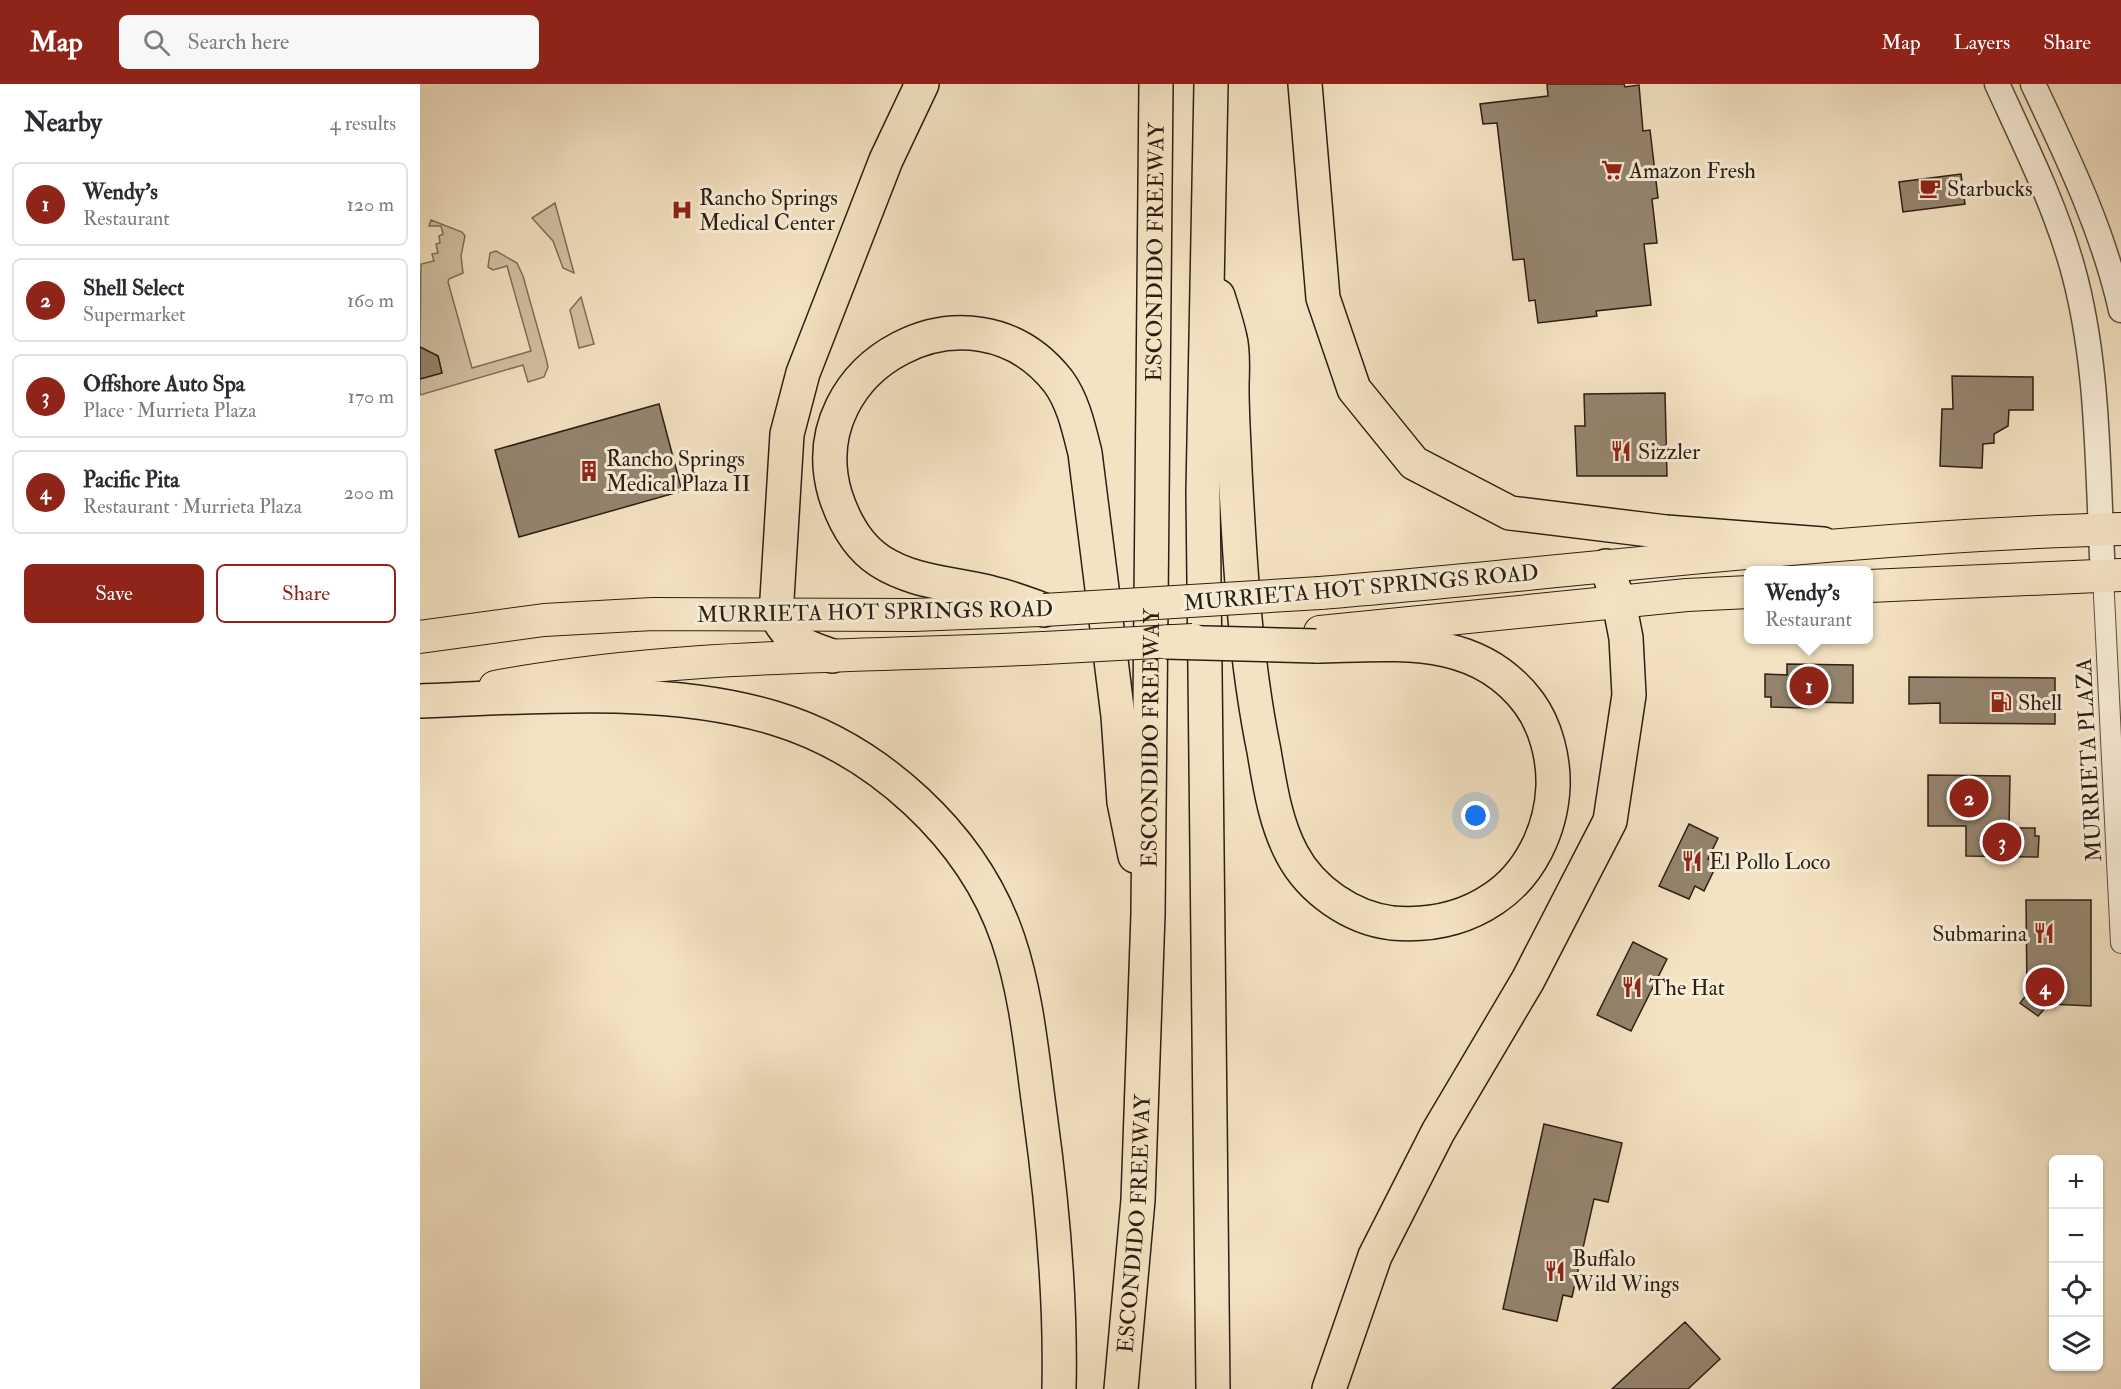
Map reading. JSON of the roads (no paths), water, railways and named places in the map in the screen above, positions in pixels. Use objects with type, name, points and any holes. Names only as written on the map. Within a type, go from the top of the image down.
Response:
[{"type":"highway","points":[[832,656],[801,646],[786,633],[776,615],[787,434],[803,373],[886,160],[922,84]]},
{"type":"highway","name":"ESCONDIDO FREEWAY","points":[[1121,1389],[1138,1200],[1148,914],[1156,84]]},
{"type":"highway","points":[[1211,84],[1203,492],[1213,1389]]},
{"type":"highway","points":[[1305,84],[1323,298],[1354,389],[1414,463],[1510,513],[1666,532],[1823,544]]},
{"type":"highway","points":[[1166,642],[1316,639],[1422,645],[1453,650],[1492,667],[1510,680],[1533,710],[1547,743],[1552,766],[1552,803],[1547,826],[1526,868],[1503,893],[1461,916],[1437,922],[1387,922],[1365,918],[1323,892],[1304,873],[1292,855],[1278,817],[1259,727],[1243,604],[1232,410],[1231,341],[1209,266]]},
{"type":"highway","points":[[1044,610],[993,593],[912,577],[878,560],[861,544],[846,523],[832,481],[832,437],[841,412],[863,377],[880,360],[899,348],[932,336],[956,332],[997,337],[1017,344],[1035,357],[1058,382],[1067,397],[1078,424],[1085,453],[1118,716],[1124,802],[1148,914]]},
{"type":"highway","points":[[1329,1389],[1375,1256],[1438,1132],[1527,980],[1610,820],[1629,695],[1626,638],[1618,602],[1606,566]]},
{"type":"highway","points":[[420,701],[558,696],[639,698],[711,704],[775,718],[839,745],[892,780],[937,823],[979,878],[1008,938],[1023,995],[1047,1168],[1059,1389]]},
{"type":"main road","name":"MURRIETA HOT SPRINGS ROAD","points":[[420,637],[544,620],[653,614],[913,615],[1044,610],[1320,593],[1823,544],[2111,529]]},
{"type":"main road","points":[[1873,586],[2112,575]]},
{"type":"main road","name":"MURRIETA HOT SPRINGS ROAD","points":[[1316,639],[1618,602],[1744,592]]},
{"type":"main road","name":"MURRIETA HOT SPRINGS ROAD","points":[[420,701],[507,684],[612,670],[706,661],[1166,642]]},
{"type":"street","points":[[1997,84],[2047,197],[2068,253],[2081,301],[2111,529],[2112,575]]},
{"type":"street","points":[[2033,84],[2079,181],[2100,236],[2121,310]]},
{"type":"street","name":"MURRIETA PLAZA","points":[[2112,575],[2121,943]]},
{"type":"place","name":"Amazon Fresh","points":[[1612,170]]},
{"type":"place","name":"Starbucks","points":[[1930,188]]},
{"type":"place","name":"Rancho Springs Medical Center","points":[[682,210]]},
{"type":"place","name":"Sizzler","points":[[1621,451]]},
{"type":"place","name":"Rancho Springs Medical Plaza II","points":[[589,471]]},
{"type":"place","name":"Wendy's","points":[[1809,686]]},
{"type":"place","name":"Shell","points":[[2001,702]]},
{"type":"place","name":"Shell Select","points":[[1969,798]]},
{"type":"place","name":"Offshore Auto Spa","points":[[2002,842]]},
{"type":"place","name":"El Pollo Loco","points":[[1692,861]]},
{"type":"place","name":"Submarina","points":[[2044,933]]},
{"type":"place","name":"The Hat","points":[[1632,987]]},
{"type":"place","name":"Pacific Pita","points":[[2045,987]]},
{"type":"place","name":"Buffalo Wild Wings","points":[[1555,1271]]}]
